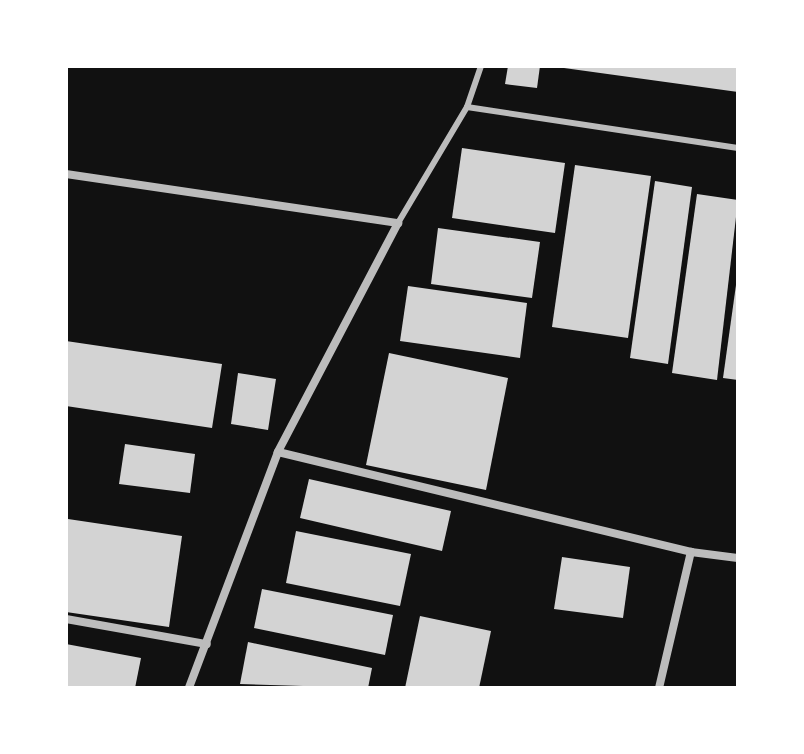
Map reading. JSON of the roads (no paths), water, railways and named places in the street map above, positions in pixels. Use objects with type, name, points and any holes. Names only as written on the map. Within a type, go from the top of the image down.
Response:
[{"type":"street","points":[[66,174],[398,223],[278,452],[189,688]]},
{"type":"street","points":[[278,452],[691,552],[738,558]]},
{"type":"street","points":[[659,688],[691,552]]},
{"type":"street","points":[[66,619],[207,644]]},
{"type":"lane","points":[[398,223],[467,107],[481,66]]},
{"type":"lane","points":[[467,107],[738,148]]}]
